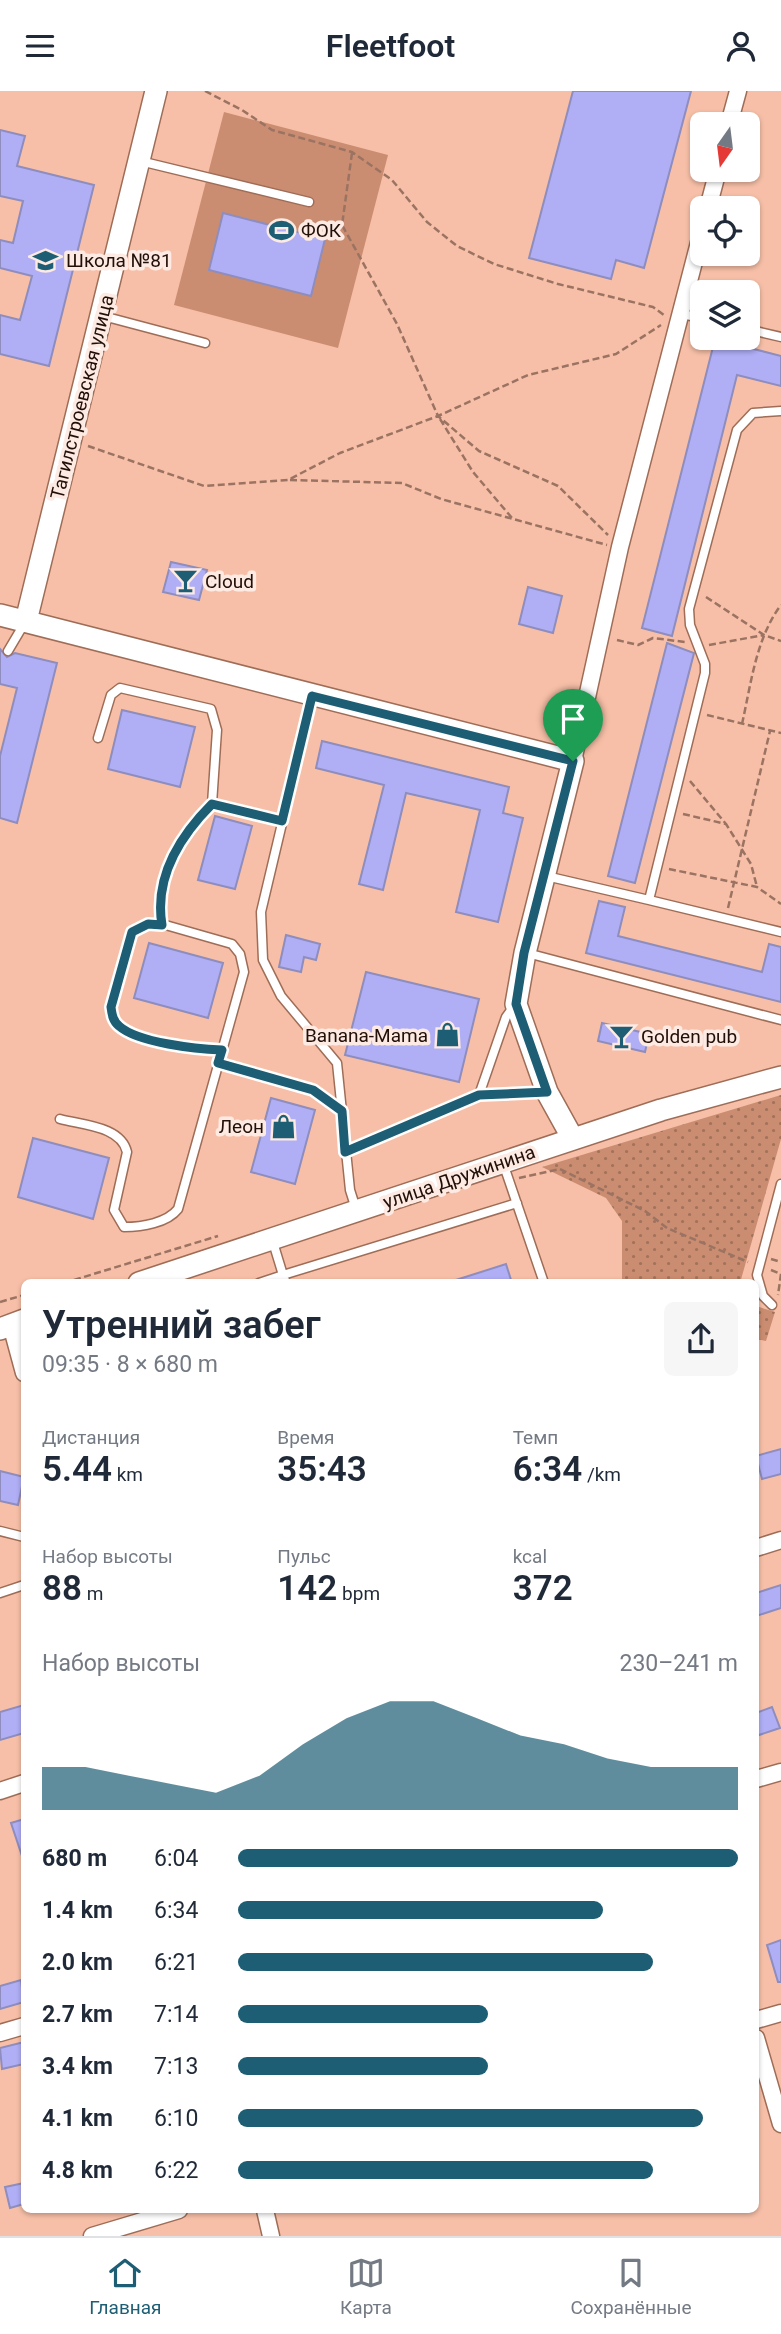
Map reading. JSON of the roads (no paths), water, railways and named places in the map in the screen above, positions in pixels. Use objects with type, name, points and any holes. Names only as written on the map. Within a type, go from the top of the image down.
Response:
[{"type":"street","name":"Тагилстроевская улица","points":[[26,621],[103,316],[156,91]]},
{"type":"street","points":[[732,112],[738,91]]},
{"type":"street","points":[[573,1139],[547,1092],[516,1004],[524,953],[573,761],[620,547],[693,266]]},
{"type":"street","points":[[0,615],[573,761]]},
{"type":"street","name":"улица Дружинина","points":[[151,1279],[356,1212],[506,1172],[573,1139],[781,1077]]},
{"type":"street","points":[[12,1325],[21,1356]]},
{"type":"street","points":[[759,1547],[781,1540]]},
{"type":"street","points":[[759,1778],[781,1772]]},
{"type":"street","points":[[0,1791],[21,1784]]},
{"type":"street","points":[[759,2019],[781,2013]]},
{"type":"street","points":[[0,2033],[21,2027]]},
{"type":"street","points":[[759,2048],[781,2124]]},
{"type":"street","points":[[92,2236],[169,2213]]},
{"type":"street","points":[[266,2213],[271,2236]]},
{"type":"lane","points":[[140,161],[309,202]]},
{"type":"lane","points":[[681,314],[690,316]]},
{"type":"lane","points":[[103,316],[205,343]]},
{"type":"lane","points":[[760,332],[781,337]]},
{"type":"lane","points":[[649,900],[705,673],[689,616],[694,589],[737,430],[753,414],[781,411]]},
{"type":"lane","points":[[8,651],[11,641],[26,621]]},
{"type":"lane","points":[[98,737],[110,695],[120,688],[211,709],[217,730],[212,804],[190,826],[167,869],[158,902],[162,925]]},
{"type":"lane","points":[[312,696],[261,912],[263,960],[281,996],[337,1063],[345,1152],[356,1212]]},
{"type":"lane","points":[[212,804],[282,821]]},
{"type":"lane","points":[[545,876],[781,932]]},
{"type":"lane","points":[[60,1119],[108,1131],[125,1145],[127,1152],[114,1210],[124,1227],[166,1218],[178,1209],[244,972],[240,954],[232,944],[162,925],[148,924],[132,932],[111,1007],[113,1018],[120,1027],[132,1033],[195,1049],[222,1050]]},
{"type":"lane","points":[[524,953],[781,1020]]},
{"type":"lane","points":[[479,1095],[506,1017],[516,1004]]},
{"type":"lane","points":[[218,1063],[313,1090],[342,1111]]},
{"type":"lane","points":[[345,1152],[479,1095],[547,1092]]},
{"type":"lane","points":[[506,1172],[543,1279]]},
{"type":"lane","points":[[757,1279],[781,1184]]},
{"type":"lane","points":[[272,1239],[284,1279],[517,1203]]},
{"type":"lane","points":[[759,1287],[772,1305]]},
{"type":"lane","points":[[0,1531],[21,1536]]},
{"type":"lane","points":[[0,1593],[21,1586]]},
{"type":"place","name":"ФОК","points":[[281,230]]},
{"type":"place","name":"Школа №81","points":[[46,260]]},
{"type":"place","name":"Cloud","points":[[185,581]]},
{"type":"place","name":"Banana-Mama","points":[[448,1035]]},
{"type":"place","name":"Golden pub","points":[[621,1036]]},
{"type":"place","name":"Леон","points":[[284,1126]]}]
